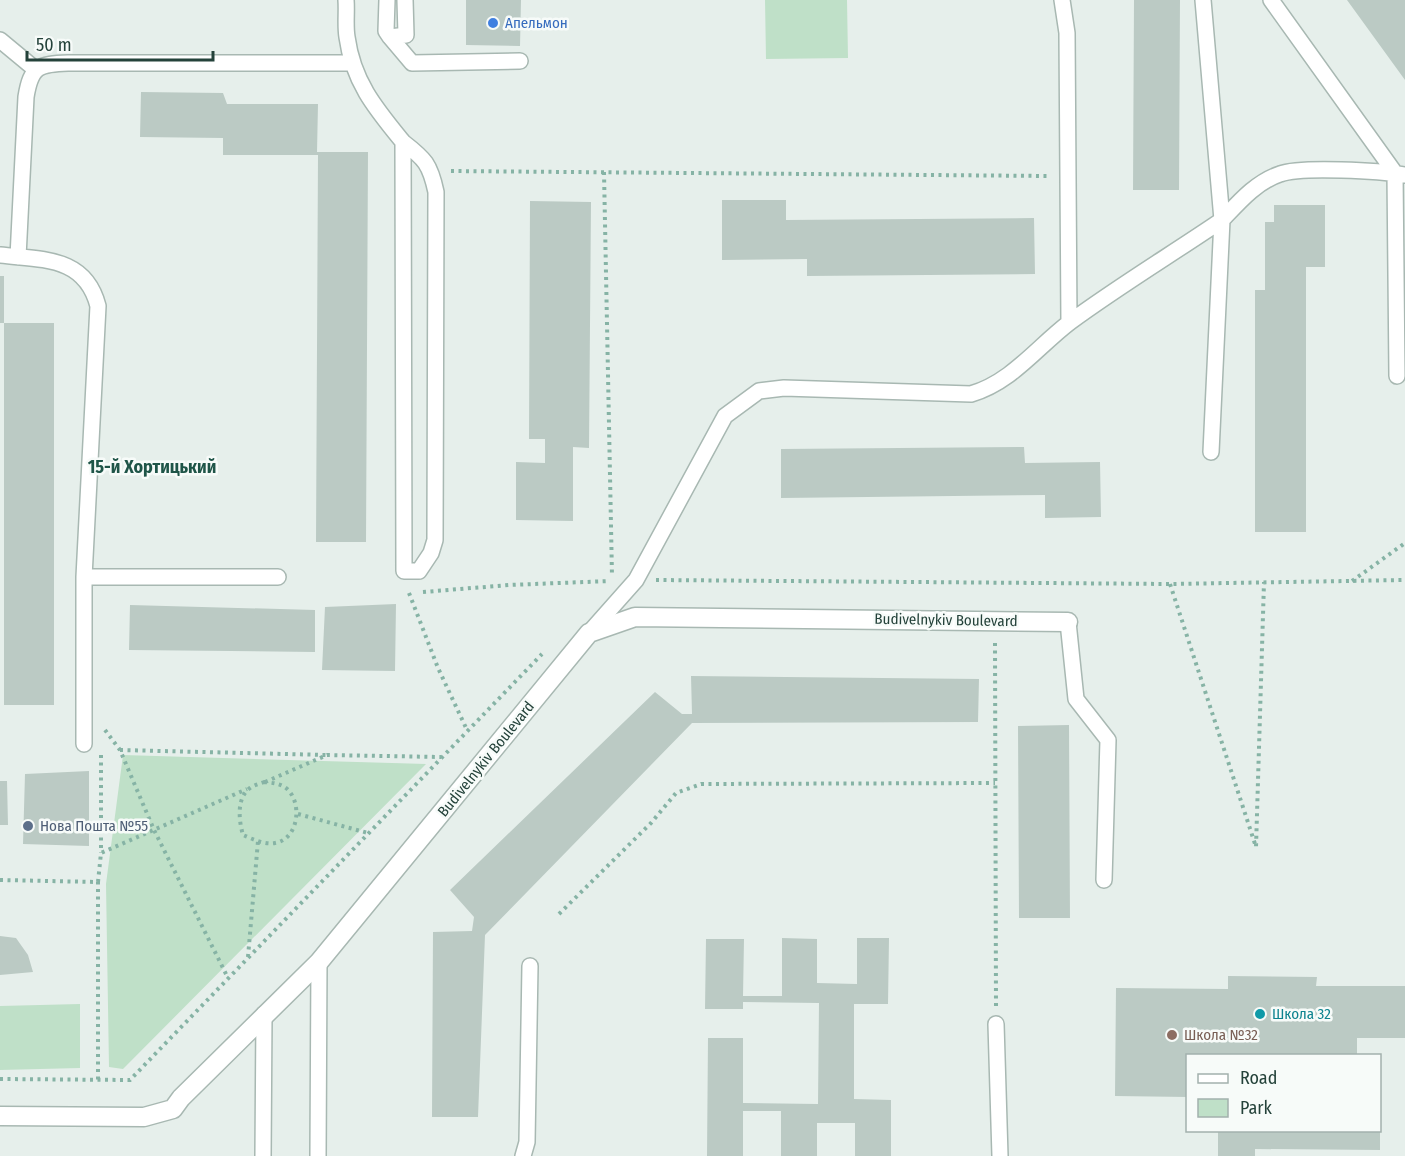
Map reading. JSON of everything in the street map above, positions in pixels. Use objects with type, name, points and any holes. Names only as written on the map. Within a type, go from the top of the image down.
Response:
[{"type":"street","name":"Budivelnykiv Boulevard","points":[[0,1116],[144,1117],[172,1109],[264,1014],[319,962],[589,633],[635,617],[1068,622]]},
{"type":"lane","points":[[346,0],[346,36],[360,84],[372,104],[403,142],[421,156],[432,171],[436,192],[435,540],[430,553],[418,571],[404,571],[403,142]]},
{"type":"lane","points":[[387,0],[386,31],[412,63],[520,61]]},
{"type":"lane","points":[[390,37],[406,35],[405,0]]},
{"type":"lane","points":[[1062,0],[1067,33],[1069,323]]},
{"type":"lane","points":[[1203,0],[1222,220],[1211,452]]},
{"type":"lane","points":[[1271,0],[1400,174],[1397,376]]},
{"type":"lane","points":[[0,40],[35,69]]},
{"type":"lane","points":[[18,257],[26,97],[28,83],[35,69],[46,64],[68,63],[352,63]]},
{"type":"lane","points":[[589,633],[636,580],[725,416],[759,391],[784,387],[971,394],[988,389],[1003,381],[1069,323],[1222,220],[1240,200],[1257,186],[1281,173],[1322,170],[1400,174]]},
{"type":"lane","points":[[0,255],[61,263],[75,270],[94,291],[98,306],[84,577],[84,744]]},
{"type":"lane","points":[[84,577],[278,577]]},
{"type":"lane","points":[[1068,622],[1076,699],[1108,740],[1104,880]]},
{"type":"lane","points":[[318,1156],[319,962]]},
{"type":"lane","points":[[523,1156],[527,1142],[530,966]]},
{"type":"lane","points":[[263,1156],[264,1014]]},
{"type":"lane","points":[[996,1024],[1000,1156]]},
{"type":"path","points":[[432,171],[1068,176]]},
{"type":"path","points":[[604,172],[612,581],[604,589]]},
{"type":"path","points":[[1352,581],[1405,543]]},
{"type":"path","points":[[404,571],[438,668],[467,730]]},
{"type":"path","points":[[636,580],[1170,584],[1405,580]]},
{"type":"path","points":[[410,593],[509,585],[612,581]]},
{"type":"path","points":[[1170,584],[1256,847],[1264,582]]},
{"type":"path","points":[[995,621],[996,1024]]},
{"type":"path","points":[[0,1079],[130,1080],[548,647]]},
{"type":"path","points":[[101,736],[101,725],[120,750],[154,830],[228,978]]},
{"type":"path","points":[[98,1080],[101,748]]},
{"type":"path","points":[[120,750],[441,757]]},
{"type":"path","points":[[101,853],[327,755]]},
{"type":"path","points":[[248,789],[241,802],[239,821],[243,835],[258,841],[276,843],[286,837],[294,827],[298,814],[288,790],[277,783],[264,782]]},
{"type":"path","points":[[558,914],[651,824],[676,793],[700,784],[995,783]]},
{"type":"path","points":[[298,814],[368,833]]},
{"type":"path","points":[[248,958],[258,841]]},
{"type":"path","points":[[0,880],[98,882]]},
{"type":"green space","points":[[765,0],[847,0],[848,58],[766,59]]},
{"type":"green space","points":[[123,755],[426,764],[123,1069],[109,1067],[106,884]]},
{"type":"green space","points":[[80,1004],[80,1068],[0,1070],[0,1006]]},
{"type":"building","name":"Апельмон","points":[[466,0],[521,0],[520,46],[466,45]]},
{"type":"building","points":[[1134,0],[1180,0],[1179,190],[1133,190]]},
{"type":"building","points":[[1347,0],[1405,0],[1405,80]]},
{"type":"building","points":[[141,92],[223,93],[227,104],[318,104],[317,152],[368,152],[366,542],[316,542],[318,155],[223,155],[223,138],[140,137]]},
{"type":"building","points":[[722,200],[786,200],[786,220],[1034,218],[1035,274],[807,276],[807,259],[722,260]]},
{"type":"building","points":[[530,201],[591,202],[589,448],[573,447],[573,521],[516,520],[516,462],[545,463],[545,439],[529,439]]},
{"type":"building","points":[[1274,205],[1325,205],[1325,267],[1306,267],[1306,532],[1255,532],[1255,290],[1265,290],[1265,222],[1274,222]]},
{"type":"building","points":[[0,276],[4,276],[4,323],[0,323]]},
{"type":"building","points":[[4,323],[54,323],[54,705],[4,705]]},
{"type":"building","points":[[1024,447],[1025,463],[1100,462],[1101,517],[1045,518],[1045,495],[781,498],[781,449]]},
{"type":"building","points":[[396,604],[395,671],[322,670],[325,607]]},
{"type":"building","points":[[130,605],[315,610],[315,652],[129,650]]},
{"type":"building","points":[[691,676],[979,679],[978,722],[692,723],[485,935],[478,1117],[432,1117],[433,932],[472,931],[474,917],[450,890],[655,692],[682,714],[692,714]]},
{"type":"building","points":[[1069,725],[1070,918],[1019,918],[1018,726]]},
{"type":"building","points":[[89,771],[89,846],[23,844],[25,774]]},
{"type":"building","points":[[0,781],[7,781],[8,825],[0,825]]},
{"type":"building","points":[[0,936],[16,938],[28,955],[33,972],[0,975]]},
{"type":"building","points":[[782,938],[817,939],[817,983],[857,984],[857,938],[889,938],[888,1004],[854,1004],[854,1099],[891,1100],[891,1156],[855,1156],[855,1123],[817,1123],[817,1156],[781,1156],[781,1111],[743,1111],[743,1156],[707,1156],[708,1038],[743,1038],[743,1103],[818,1104],[819,1003],[743,1002],[743,1009],[705,1009],[706,939],[744,939],[743,996],[782,996]]},
{"type":"building","name":"Школа №32","points":[[1228,976],[1317,977],[1316,986],[1405,986],[1405,1038],[1357,1038],[1357,1054],[1186,1054],[1186,1097],[1115,1096],[1116,988],[1228,989]]},
{"type":"building","points":[[1218,1132],[1380,1132],[1380,1150],[1255,1149],[1255,1156],[1218,1156]]},
{"type":"place","name":"Апельмон","points":[[493,23]]},
{"type":"place","name":"Нова Пошта №55","points":[[28,826]]},
{"type":"place","name":"Школа 32","points":[[1260,1014]]},
{"type":"place","name":"Школа №32","points":[[1172,1035]]},
{"type":"district","name":"15-й Хортицький","points":[[152,467]]}]
